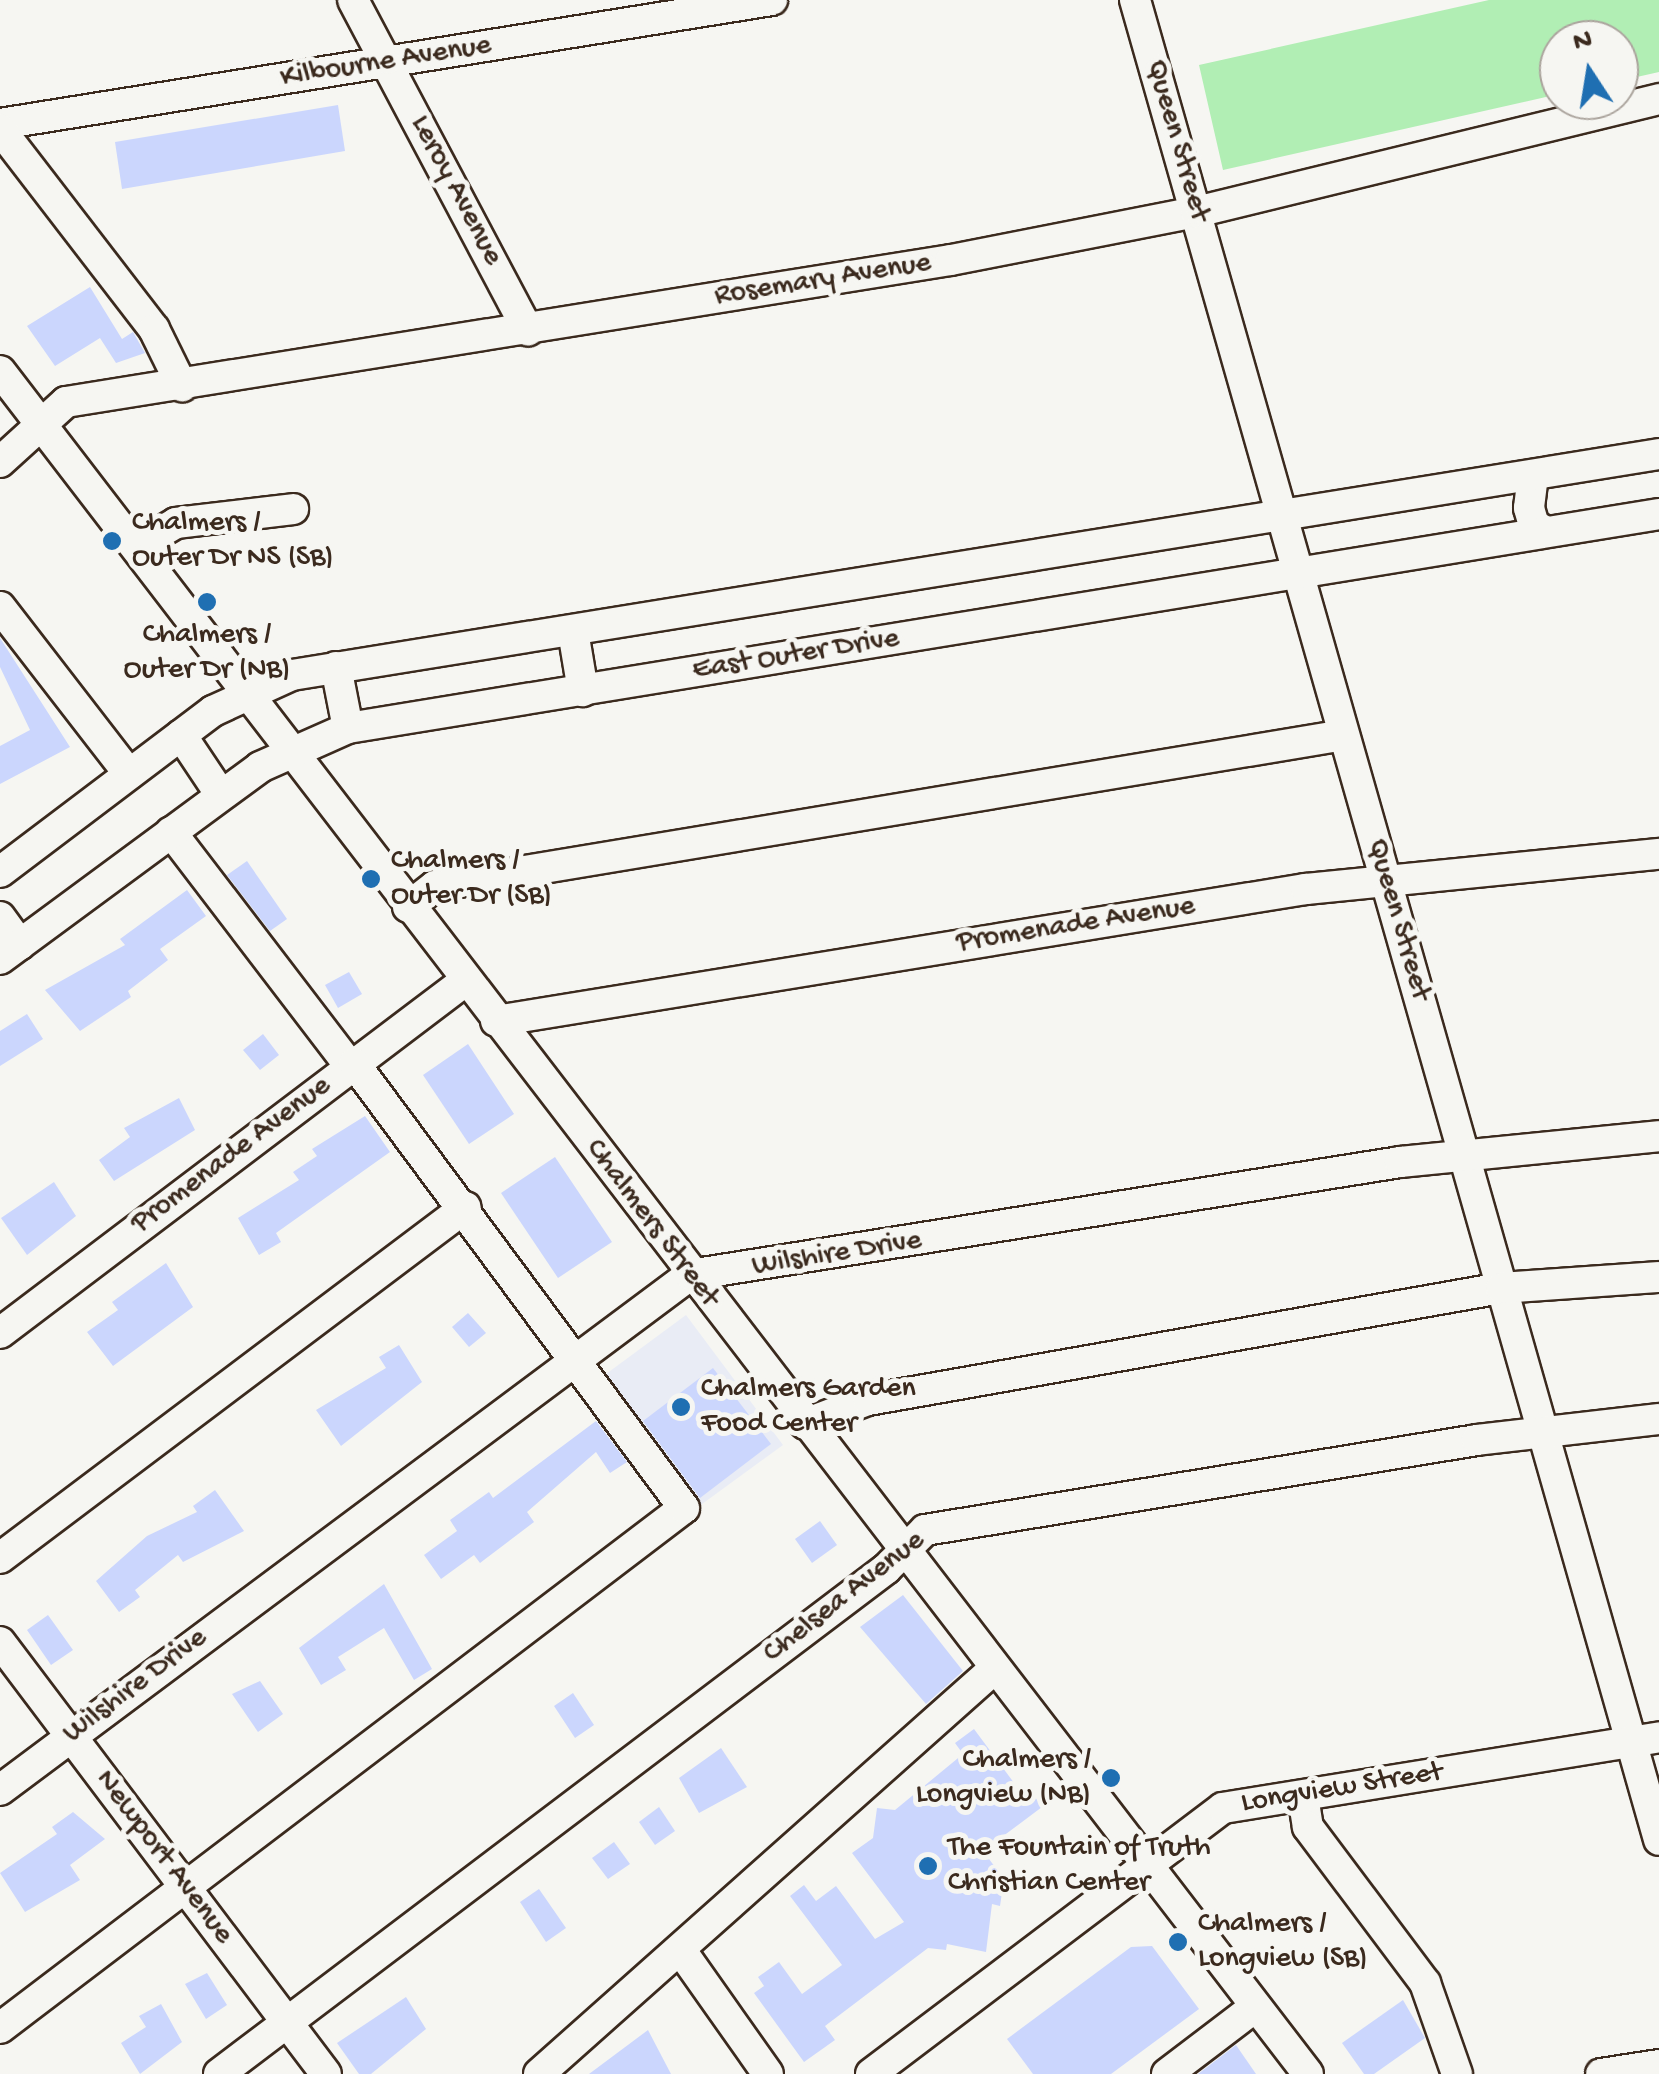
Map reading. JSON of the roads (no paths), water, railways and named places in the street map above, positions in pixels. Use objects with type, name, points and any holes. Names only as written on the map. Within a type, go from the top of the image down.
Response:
[{"type":"street","name":"Leroy Avenue","points":[[353,0],[528,330]]},
{"type":"street","name":"Kilbourne Avenue","points":[[0,127],[772,0]]},
{"type":"street","name":"Queen Street","points":[[1136,0],[1542,1432],[1645,1740],[1659,1840]]},
{"type":"street","name":"Rosemary Avenue","points":[[0,462],[66,402],[528,330],[1196,212],[1659,99]]},
{"type":"street","points":[[0,127],[154,329],[182,386]]},
{"type":"street","name":"Chalmers Street","points":[[0,371],[249,692],[690,1275],[1308,2074]]},
{"type":"street","name":"East Outer Drive","points":[[0,872],[181,735],[249,692],[336,666],[574,631],[1659,454]]},
{"type":"street","points":[[1533,475],[1529,508],[1534,524],[1546,532]]},
{"type":"street","points":[[137,546],[176,523],[293,509]]},
{"type":"street","name":"East Outer Drive","points":[[10,952],[221,795],[290,751],[348,728],[1659,514]]},
{"type":"street","points":[[0,607],[129,774]]},
{"type":"street","points":[[574,631],[583,691]]},
{"type":"street","points":[[336,666],[348,728]]},
{"type":"street","points":[[181,735],[221,795]]},
{"type":"street","points":[[408,907],[435,886],[1344,735]]},
{"type":"street","points":[[0,2028],[684,1508],[466,1207],[171,832]]},
{"type":"street","name":"Promenade Avenue","points":[[496,1021],[1385,879],[1659,854]]},
{"type":"street","points":[[0,917],[10,952]]},
{"type":"street","name":"Promenade Avenue","points":[[0,1332],[465,982]]},
{"type":"street","name":"Wilshire Drive","points":[[0,1790],[574,1357],[690,1275],[1463,1155],[1659,1136]]},
{"type":"street","points":[[0,1558],[466,1207]]},
{"type":"street","points":[[805,1424],[868,1400],[1501,1288],[1659,1277]]},
{"type":"street","name":"Chelsea Avenue","points":[[218,2074],[886,1568],[900,1548],[925,1530],[1542,1432],[1659,1419]]},
{"type":"street","name":"Newport Avenue","points":[[0,1642],[326,2074]]},
{"type":"street","points":[[538,2074],[682,1952],[994,1669]]},
{"type":"street","name":"Longview Street","points":[[871,2074],[1224,1808],[1645,1740]]},
{"type":"street","points":[[1302,1796],[1308,1827],[1425,1983],[1458,2074]]},
{"type":"street","points":[[682,1952],[768,2074]]},
{"type":"street","points":[[1167,2074],[1255,2007]]},
{"type":"street","points":[[1601,2074],[1659,2065]]},
{"type":"place","name":"Chalmers / Outer Dr NS (SB)","points":[[112,541]]},
{"type":"place","name":"Chalmers / Outer Dr (NB)","points":[[207,602]]},
{"type":"place","name":"Chalmers / Outer Dr (SB)","points":[[371,879]]},
{"type":"place","name":"Chalmers Garden Food Center","points":[[681,1407]]},
{"type":"place","name":"Chalmers / Longview (NB)","points":[[1111,1778]]},
{"type":"place","name":"The Fountain of Truth Christian Center","points":[[928,1866]]},
{"type":"place","name":"Chalmers / Longview (SB)","points":[[1178,1942]]}]
